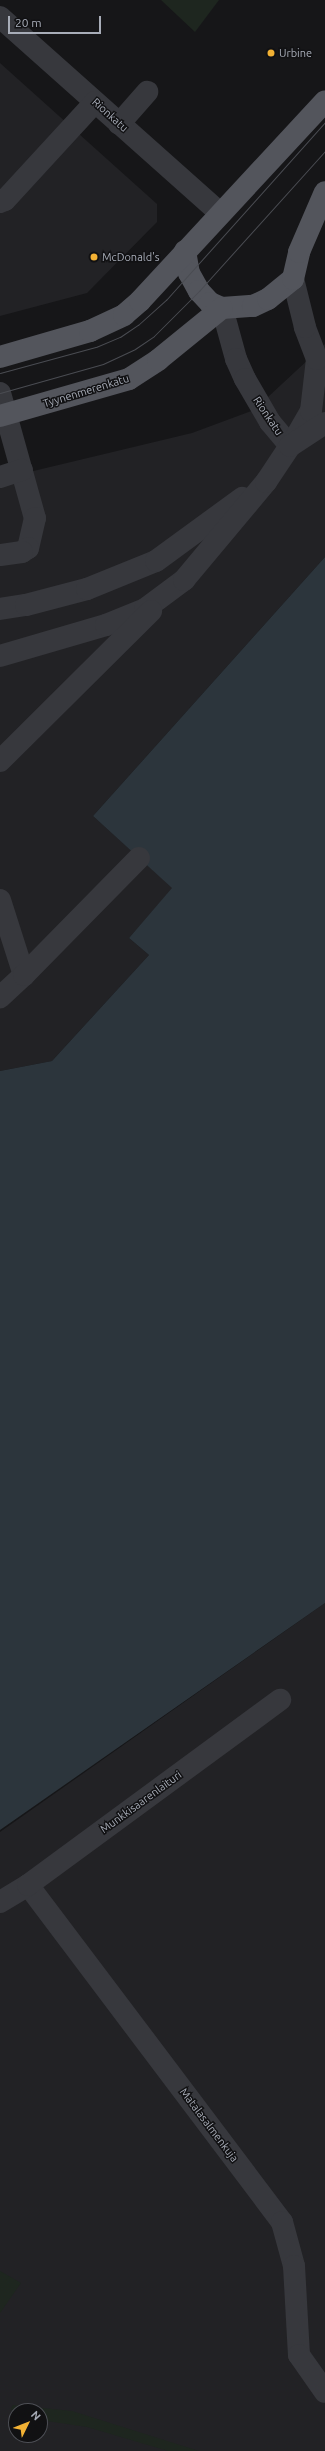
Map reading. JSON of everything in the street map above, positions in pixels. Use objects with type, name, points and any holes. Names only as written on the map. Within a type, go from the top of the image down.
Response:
[{"type":"main road","points":[[0,357],[107,325],[140,302],[220,213],[248,186],[325,101]]},
{"type":"main road","points":[[186,251],[189,273],[199,291],[210,303],[222,308],[253,306],[268,299],[293,278],[299,252],[325,192]]},
{"type":"main road","name":"Tyynenmerenkatu","points":[[3,415],[129,379],[158,360],[222,308]]},
{"type":"street","name":"Rionkatu","points":[[0,17],[220,213]]},
{"type":"street","points":[[119,124],[148,92]]},
{"type":"street","points":[[0,202],[5,200],[95,102]]},
{"type":"street","name":"Rionkatu","points":[[222,308],[236,359],[245,379],[270,422],[290,446],[311,411],[317,359],[305,327],[293,278]]},
{"type":"street","points":[[0,393],[3,415],[22,470],[35,518],[28,548],[22,552],[0,556]]},
{"type":"street","points":[[0,762],[96,664],[184,580],[266,482],[290,446],[325,423]]},
{"type":"street","points":[[0,477],[22,470]]},
{"type":"street","points":[[0,609],[26,605],[87,589],[156,561],[266,482]]},
{"type":"street","points":[[0,656],[106,625],[145,609],[184,580]]},
{"type":"street","points":[[0,997],[24,976],[139,858]]},
{"type":"street","points":[[0,900],[24,976]]},
{"type":"street","name":"Munkkisaarenlaituri","points":[[0,1902],[28,1885],[280,1700]]},
{"type":"street","name":"Matalasalmenkuja","points":[[28,1885],[282,2222],[294,2266],[299,2355],[325,2392]]},
{"type":"shaded area","points":[[161,0],[219,0],[195,32]]},
{"type":"shaded area","points":[[0,63],[157,204],[157,222],[87,293],[0,316]]},
{"type":"shaded area","points":[[325,344],[325,557],[93,816],[173,888],[129,938],[149,955],[52,1061],[0,1071],[0,479],[192,433],[254,410]]},
{"type":"shaded area","points":[[325,557],[325,1603],[0,1830],[0,1071],[52,1061],[149,955],[129,938],[172,888],[93,816]]},
{"type":"shaded area","points":[[325,1603],[325,2451],[0,2451],[0,1832]]},
{"type":"shaded area","points":[[0,2271],[21,2283],[0,2313]]},
{"type":"shaded area","points":[[48,2409],[72,2411],[199,2451],[168,2451],[87,2427],[48,2421]]},
{"type":"tram line","points":[[0,373],[96,347],[120,337],[138,325],[166,300],[325,122]]},
{"type":"tram line","points":[[0,393],[103,364],[135,349],[154,336],[199,291],[325,151]]},
{"type":"place","name":"Urbine","points":[[271,53]]},
{"type":"place","name":"McDonald's","points":[[94,257]]}]
